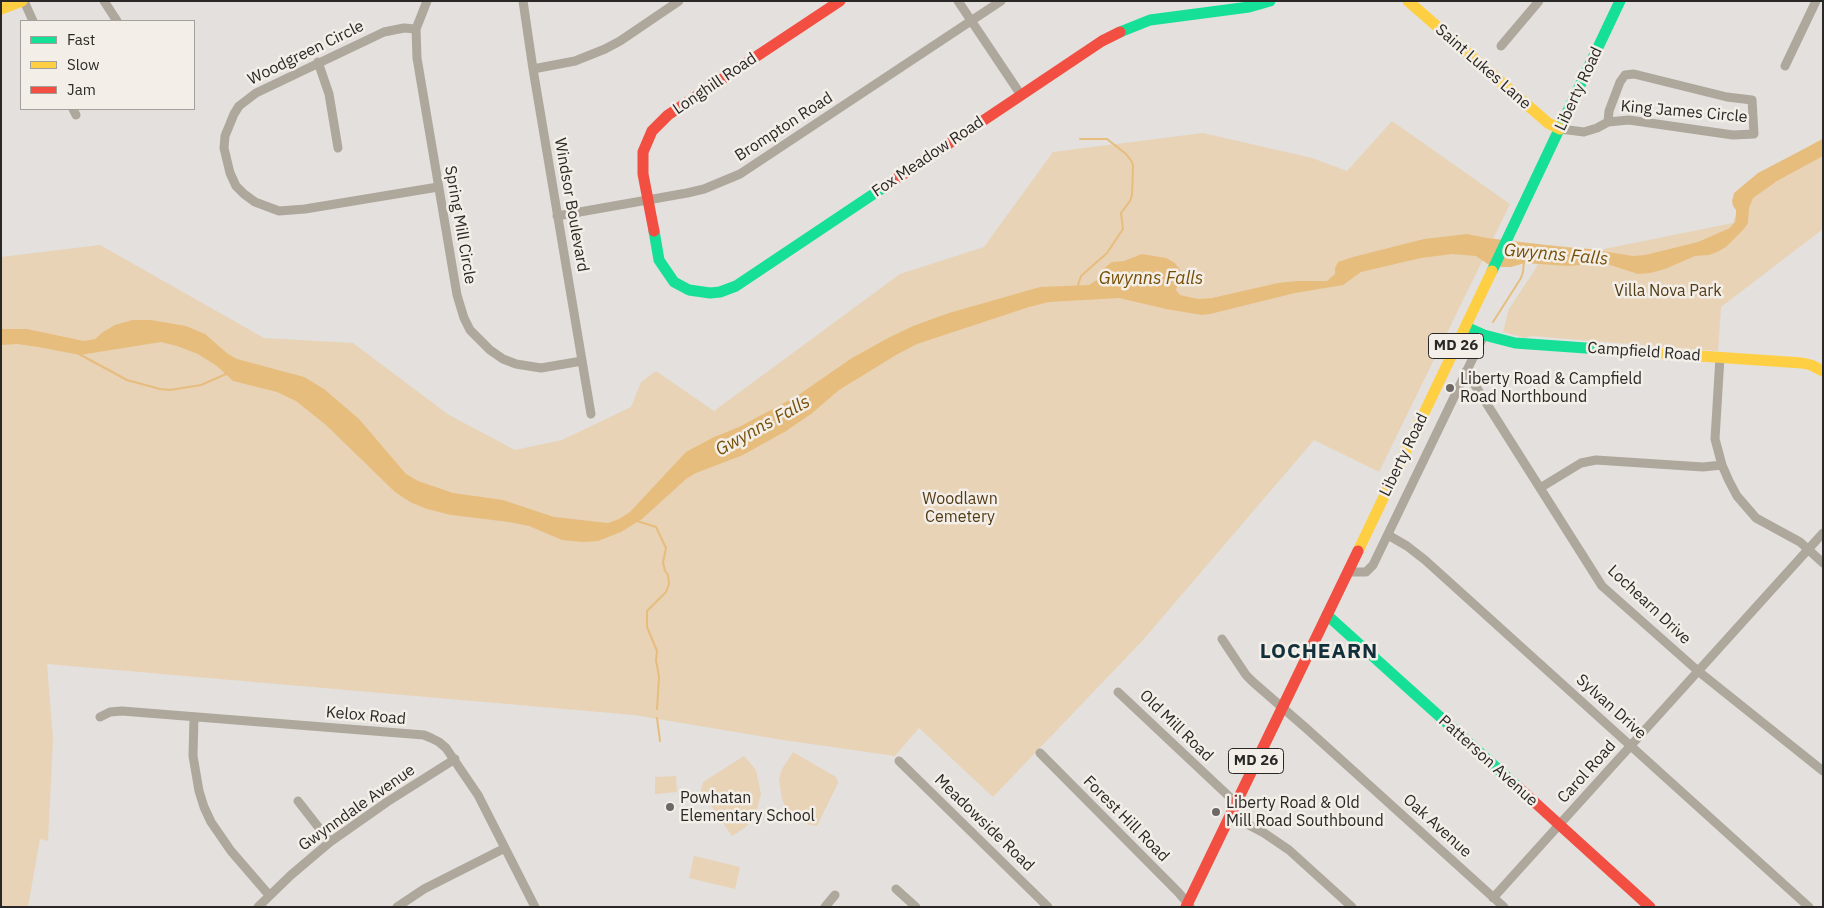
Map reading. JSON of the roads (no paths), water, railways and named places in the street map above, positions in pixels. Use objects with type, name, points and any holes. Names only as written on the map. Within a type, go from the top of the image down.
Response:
[{"type":"street","points":[[1,9],[23,1],[32,20]]},
{"type":"street","points":[[104,1],[116,20]]},
{"type":"street","name":"Spring Mill Circle","points":[[427,1],[416,29],[417,58],[457,295],[464,318],[470,330],[490,350],[503,359],[516,364],[541,368],[582,362]]},
{"type":"street","name":"Windsor Boulevard","points":[[523,1],[591,414]]},
{"type":"street","points":[[533,69],[575,61],[605,49],[679,1]]},
{"type":"street","name":"Longhill Road","points":[[648,200],[643,174],[643,152],[652,131],[668,115],[840,1]]},
{"type":"street","points":[[958,1],[1021,95]]},
{"type":"street","name":"Brompton Road","points":[[557,216],[704,189],[740,174],[1000,1]]},
{"type":"street","name":"Fox Meadow Road","points":[[648,200],[656,251],[668,275],[674,282],[690,290],[710,293],[720,292],[736,286],[1102,41],[1135,25],[1159,19],[1249,7],[1270,1]]},
{"type":"street","name":"Saint Lukes Lane","points":[[1408,1],[1548,123],[1560,129]]},
{"type":"street","points":[[1500,46],[1539,1]]},
{"type":"street","name":"Liberty Road","points":[[1188,906],[1620,1]]},
{"type":"street","points":[[1785,66],[1816,1]]},
{"type":"street","name":"Woodgreen Circle","points":[[416,29],[404,28],[384,32],[256,93],[239,106],[234,114],[224,136],[224,148],[230,173],[236,186],[254,202],[279,211],[291,211],[438,187]]},
{"type":"street","points":[[318,62],[329,94],[338,148]]},
{"type":"street","name":"King James Circle","points":[[1560,129],[1584,132],[1608,122],[1629,120],[1733,135],[1754,134],[1752,100],[1727,97],[1634,74],[1625,75],[1620,82],[1609,111],[1608,122]]},
{"type":"street","name":"Campfield Road","points":[[1466,327],[1499,340],[1524,344],[1802,363],[1823,371]]},
{"type":"street","points":[[1347,572],[1363,573],[1370,570],[1484,335]]},
{"type":"street","points":[[1720,357],[1716,439],[1722,465],[1737,496],[1756,518],[1800,542],[1823,562]]},
{"type":"street","name":"Lochearn Drive","points":[[1466,371],[1602,586],[1698,672],[1823,772]]},
{"type":"street","points":[[1540,488],[1581,463],[1596,460],[1703,467],[1722,465]]},
{"type":"street","name":"Carol Road","points":[[1494,898],[1823,533]]},
{"type":"street","name":"Sylvan Drive","points":[[1388,535],[1407,546],[1425,560],[1809,907]]},
{"type":"street","name":"Patterson Avenue","points":[[1326,615],[1650,907]]},
{"type":"street","name":"Oak Avenue","points":[[1222,639],[1246,675],[1504,907]]},
{"type":"street","name":"Old Mill Road","points":[[1118,692],[1236,803]]},
{"type":"street","name":"Kelox Road","points":[[100,717],[110,712],[122,711],[424,735],[439,742],[454,759],[478,795],[535,907]]},
{"type":"street","points":[[194,717],[193,756],[197,783],[204,807],[211,822],[230,851],[270,895]]},
{"type":"street","name":"Forest Hill Road","points":[[1040,753],[1188,906]]},
{"type":"street","name":"Gwynndale Avenue","points":[[258,907],[330,842],[387,802],[454,759]]},
{"type":"street","name":"Meadowside Road","points":[[899,761],[1048,907]]},
{"type":"street","points":[[298,801],[330,842]]},
{"type":"street","points":[[1230,815],[1264,833],[1289,850],[1352,907]]},
{"type":"street","points":[[397,907],[424,889],[505,848]]},
{"type":"street","points":[[896,889],[916,907]]},
{"type":"street","points":[[824,907],[835,895]]},
{"type":"water","name":"Gwynns Falls","points":[[1823,139],[1823,156],[1777,181],[1753,198],[1749,208],[1748,223],[1726,247],[1709,255],[1695,256],[1665,269],[1650,273],[1638,274],[1604,263],[1568,266],[1525,263],[1511,267],[1502,267],[1489,265],[1476,256],[1452,254],[1421,258],[1361,272],[1343,285],[1295,293],[1210,314],[1202,315],[1166,309],[1119,298],[1049,302],[1029,307],[917,344],[896,355],[839,390],[811,414],[786,431],[743,455],[696,473],[686,479],[642,519],[621,532],[598,541],[562,540],[529,526],[451,515],[427,509],[410,502],[395,492],[326,425],[296,401],[277,392],[233,381],[217,366],[198,354],[177,346],[161,342],[80,355],[17,344],[1,345],[1,329],[27,329],[84,341],[95,339],[115,325],[132,320],[151,320],[186,326],[205,334],[228,354],[237,359],[304,377],[324,389],[359,419],[406,474],[418,481],[453,493],[503,500],[554,517],[608,523],[630,512],[686,452],[714,437],[739,427],[797,396],[852,358],[888,338],[913,326],[949,313],[1040,287],[1089,285],[1097,280],[1103,269],[1112,262],[1124,261],[1142,254],[1166,258],[1175,263],[1180,270],[1181,276],[1176,290],[1180,295],[1198,299],[1212,298],[1278,283],[1327,281],[1335,274],[1338,262],[1424,239],[1467,234],[1633,256],[1645,255],[1698,242],[1730,228],[1735,222],[1736,216],[1736,210],[1732,201],[1734,193],[1758,173]]},
{"type":"waterway","points":[[1077,288],[1081,276],[1107,253],[1123,229],[1121,213],[1132,195],[1133,166],[1126,154],[1107,139],[1080,139]]},
{"type":"waterway","points":[[1493,322],[1521,278],[1524,261]]},
{"type":"waterway","points":[[79,354],[127,380],[160,389],[170,390],[201,385],[226,374]]},
{"type":"waterway","points":[[637,521],[656,527],[666,548],[663,562],[669,584],[666,592],[647,611],[647,627],[657,651],[656,660],[659,677],[657,709]]},
{"type":"waterway","points":[[657,718],[660,741]]},
{"type":"place","name":"Liberty Road & Campfield Road Northbound","points":[[1450,388]]},
{"type":"place","name":"Powhatan Elementary School","points":[[670,807]]},
{"type":"place","name":"Liberty Road & Old Mill Road Southbound","points":[[1216,812]]},
{"type":"district","name":"LOCHEARN","points":[[1319,652]]},
{"type":"park label","name":"Villa Nova Park","points":[[1668,291]]},
{"type":"park label","name":"Woodlawn Cemetery","points":[[960,508]]}]
